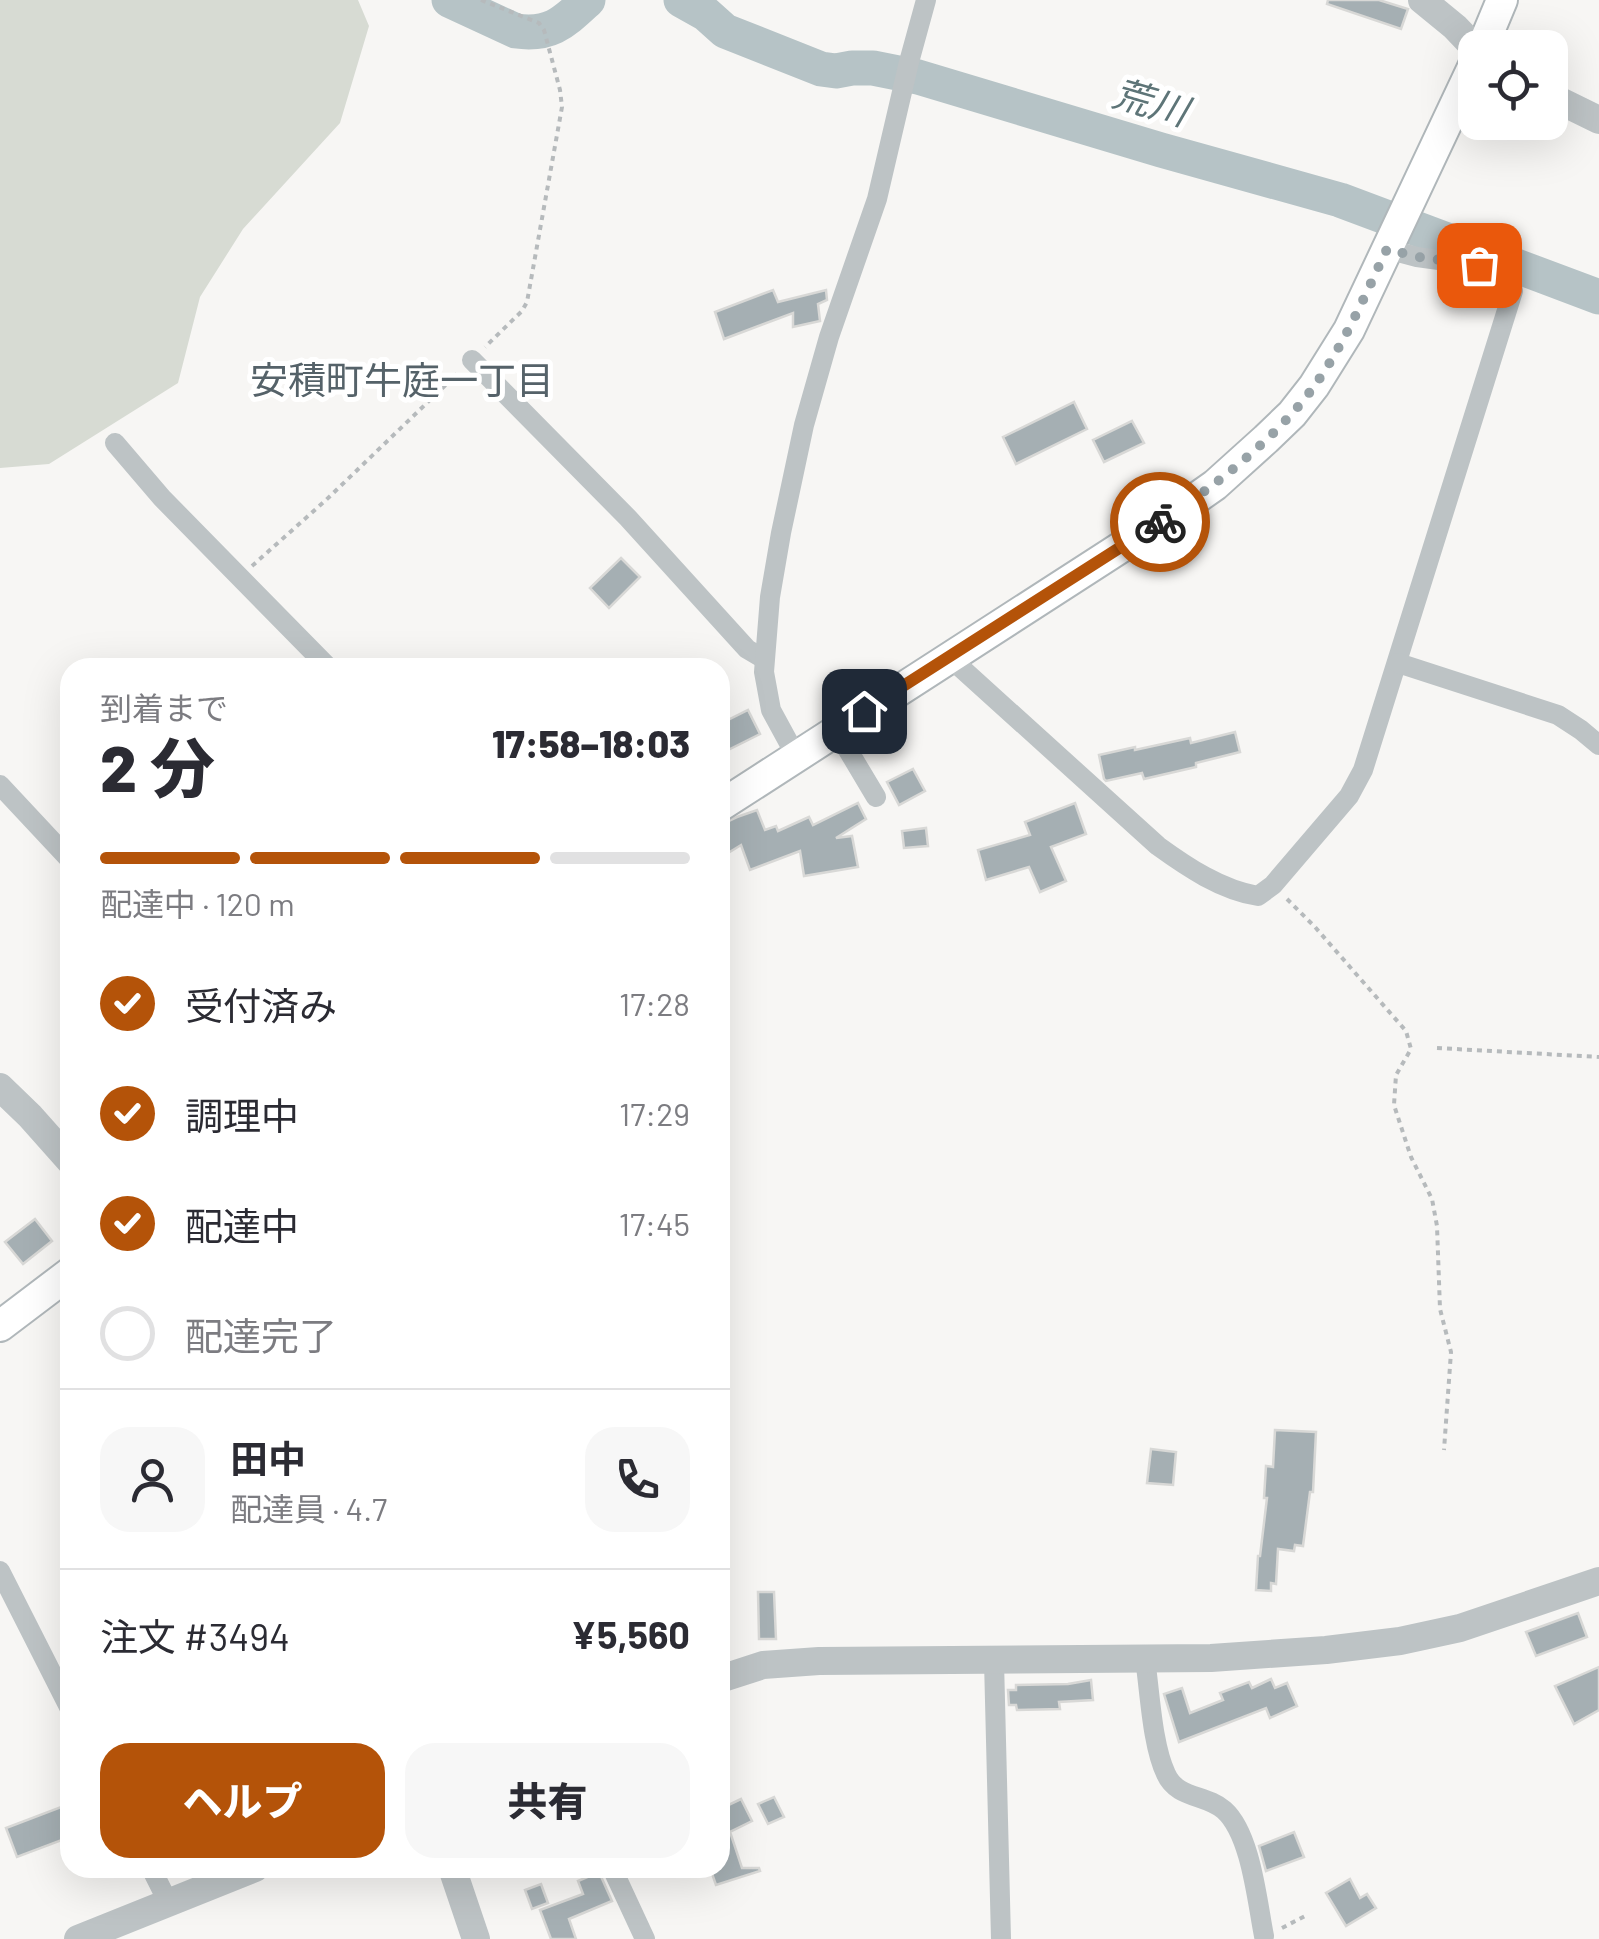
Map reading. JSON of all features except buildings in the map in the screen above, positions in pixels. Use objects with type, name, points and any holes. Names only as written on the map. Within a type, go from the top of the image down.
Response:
[{"type":"main road","points":[[1487,30],[1502,0]]},
{"type":"main road","points":[[730,799],[1188,504],[1292,414],[1349,330],[1458,98]]},
{"type":"main road","points":[[0,1326],[60,1281]]},
{"type":"street","points":[[796,756],[768,700],[764,658],[781,533],[804,426],[829,336],[876,198],[926,0]]},
{"type":"street","points":[[1422,0],[1459,30]]},
{"type":"street","points":[[1568,105],[1599,120]]},
{"type":"street","points":[[949,657],[1185,866],[1252,895],[1258,896],[1273,885],[1354,788],[1366,763],[1511,300],[1513,282],[1497,268],[1387,249]]},
{"type":"street","points":[[472,360],[628,518],[747,649],[764,658]]},
{"type":"street","points":[[115,443],[162,498],[318,658]]},
{"type":"street","points":[[1398,663],[1558,715],[1599,745]]},
{"type":"street","points":[[836,730],[876,797]]},
{"type":"street","points":[[0,785],[60,849]]},
{"type":"street","points":[[0,1087],[60,1150]]},
{"type":"street","points":[[0,1571],[60,1689]]},
{"type":"street","points":[[730,1676],[763,1666],[819,1661],[1211,1658],[1306,1652],[1400,1641],[1460,1628],[1597,1586]]},
{"type":"street","points":[[1145,1659],[1166,1776],[1177,1789],[1224,1810],[1237,1828],[1264,1936]]},
{"type":"street","points":[[994,1661],[1001,1939]]},
{"type":"street","points":[[155,1878],[168,1902]]},
{"type":"street","points":[[78,1939],[229,1878]]},
{"type":"street","points":[[455,1878],[476,1939]]},
{"type":"street","points":[[617,1878],[645,1939]]},
{"type":"path","points":[[240,577],[326,500],[527,302],[562,107],[539,23],[481,0]]},
{"type":"path","points":[[1273,885],[1406,1031],[1410,1043],[1394,1082],[1394,1105],[1411,1157],[1432,1199],[1437,1226],[1440,1309],[1451,1352],[1444,1450]]},
{"type":"path","points":[[1436,1048],[1599,1057]]},
{"type":"shaded area","points":[[0,0],[358,0],[369,26],[340,123],[243,229],[200,297],[178,383],[49,464],[0,468]]},
{"type":"waterway","name":"荒川","points":[[449,0],[516,31],[528,32],[556,26],[588,0]]},
{"type":"waterway","name":"荒川","points":[[681,0],[725,31],[821,69],[873,68],[918,77],[1340,200],[1599,297]]},
{"type":"way so far","points":[[1160,522],[1214,485],[1292,414],[1349,330],[1387,249],[1479,265]]},
{"type":"district","name":"安積町牛庭一丁目","points":[[402,379]]},
{"type":"route","points":[[864,711],[1160,522]]}]
